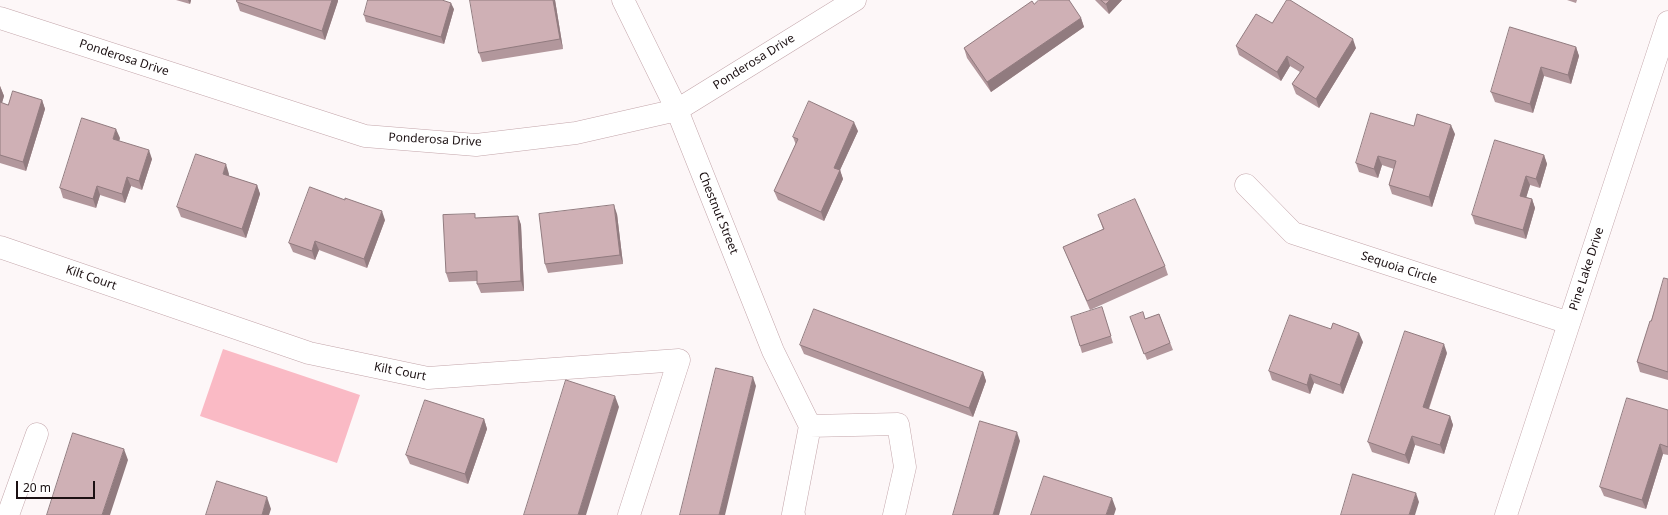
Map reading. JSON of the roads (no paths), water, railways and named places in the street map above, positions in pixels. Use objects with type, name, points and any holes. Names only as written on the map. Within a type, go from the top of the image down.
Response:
[{"type":"street","name":"Chestnut Street","points":[[623,0],[677,110],[773,351],[810,426]]},
{"type":"street","name":"Ponderosa Drive","points":[[0,18],[365,136],[476,144],[576,133],[677,110],[854,0]]},
{"type":"street","name":"Pine Lake Drive","points":[[1506,515],[1668,22]]},
{"type":"street","name":"Sequoia Circle","points":[[1246,184],[1293,233],[1569,323]]},
{"type":"street","name":"Kilt Court","points":[[0,247],[309,353],[428,378],[679,360],[629,515]]},
{"type":"street","points":[[794,515],[810,426],[898,424],[905,467],[894,515]]},
{"type":"street","points":[[8,515],[37,434]]}]
